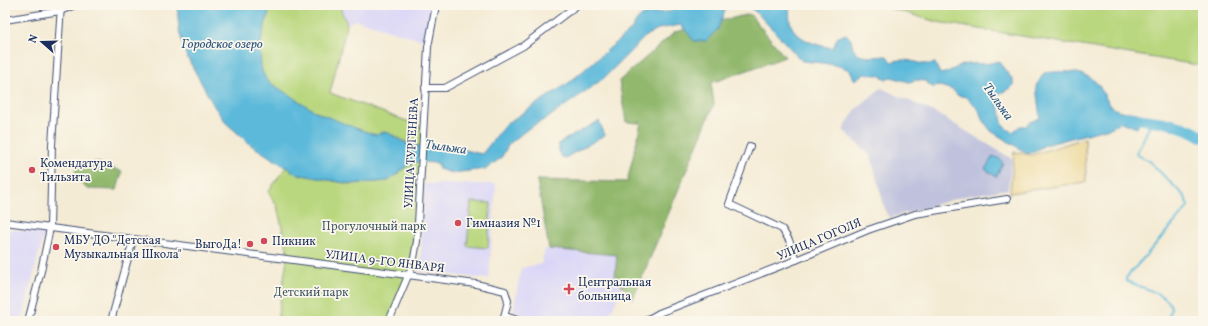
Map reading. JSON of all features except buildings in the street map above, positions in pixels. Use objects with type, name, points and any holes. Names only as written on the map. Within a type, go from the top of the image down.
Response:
[{"type":"street","points":[[5,20],[75,5]]},
{"type":"street","name":"УЛИЦА ТУРГЕНЕВА","points":[[389,321],[413,264],[417,241],[428,47],[436,5]]},
{"type":"street","points":[[425,88],[445,88],[517,49],[577,5]]},
{"type":"street","points":[[28,321],[50,228],[52,145],[60,8]]},
{"type":"street","points":[[750,146],[729,204],[782,230],[789,240],[796,260]]},
{"type":"street","name":"УЛИЦА ГОГОЛЯ","points":[[645,321],[659,313],[796,260],[868,230],[915,214],[1007,199]]},
{"type":"street","name":"УЛИЦА 9-ГО ЯНВАРЯ","points":[[5,222],[476,284],[505,291],[508,301],[504,318],[521,321]]},
{"type":"street","points":[[111,321],[133,240]]},
{"type":"shaded area","points":[[338,5],[436,5],[429,42],[356,20],[347,24]]},
{"type":"shaded area","points":[[881,88],[938,114],[1012,159],[1008,189],[965,196],[890,218],[886,213],[871,156],[843,130],[856,109]]},
{"type":"shaded area","name":"Гимназия №1","points":[[424,184],[496,184],[489,279],[417,271],[421,262]]},
{"type":"shaded area","points":[[5,229],[44,233],[22,321],[5,321]]},
{"type":"shaded area","name":"Центральная больница","points":[[545,249],[625,250],[634,261],[607,321],[543,321],[513,311],[521,268],[541,264]]},
{"type":"green space","points":[[271,5],[339,5],[347,24],[330,93],[423,127],[422,146],[417,146],[390,134],[367,134],[353,129],[302,105],[267,81],[263,74],[260,55],[262,32]]},
{"type":"green space","points":[[886,5],[1203,5],[1203,66],[937,22],[889,8]]},
{"type":"green space","points":[[750,14],[785,57],[711,83],[714,104],[633,299],[615,277],[617,255],[549,249],[537,180],[627,182],[641,123],[626,122],[619,81],[675,32]]},
{"type":"green space","points":[[97,162],[122,172],[117,190],[87,189],[74,176],[78,164]]},
{"type":"green space","name":"Прогулочный парк","points":[[416,162],[421,163],[413,264],[389,321],[277,321],[288,253],[277,206],[268,192],[286,167],[297,174],[350,184],[388,181],[407,166]]},
{"type":"green space","points":[[471,202],[491,203],[488,248],[467,246]]},
{"type":"sand","points":[[1085,138],[1086,182],[1010,193],[1014,152],[1032,155]]},
{"type":"water","name":"Городское озеро","points":[[177,5],[271,5],[260,44],[261,69],[267,81],[318,113],[358,129],[376,135],[383,132],[389,133],[403,142],[417,146],[450,149],[455,148],[482,154],[506,124],[570,82],[632,29],[637,20],[643,15],[649,13],[668,12],[674,10],[680,5],[727,5],[718,29],[706,41],[694,41],[681,25],[658,29],[647,35],[604,78],[549,117],[529,128],[509,144],[501,158],[486,169],[452,173],[439,169],[438,163],[416,162],[407,166],[388,181],[350,184],[297,174],[251,145],[225,122],[214,106],[186,55],[179,30]]},
{"type":"water","points":[[747,5],[789,5],[792,27],[796,33],[807,40],[833,48],[837,38],[846,34],[851,40],[856,53],[860,55],[869,57],[887,56],[891,62],[904,60],[924,64],[935,63],[940,74],[962,65],[998,61],[1013,80],[1013,86],[996,97],[1003,124],[1008,130],[1013,132],[1020,126],[1026,126],[1030,122],[1040,118],[1036,86],[1044,73],[1074,72],[1088,77],[1094,80],[1099,86],[1112,107],[1142,115],[1137,128],[1121,122],[1113,127],[1045,145],[1033,152],[1027,153],[991,131],[982,119],[979,110],[966,97],[957,95],[953,90],[940,86],[932,87],[925,81],[916,80],[909,82],[891,77],[886,79],[878,75],[864,74],[855,80],[848,69],[828,64],[802,61],[759,15]]},
{"type":"water","points":[[599,121],[605,135],[565,158],[562,157],[559,152],[559,143]]},
{"type":"water","points":[[993,156],[999,158],[1003,163],[996,177],[985,169]]},
{"type":"waterway","name":"Тыльжа","points":[[1126,117],[1175,125],[1203,137]]},
{"type":"waterway","points":[[1152,121],[1136,154],[1150,162],[1185,197],[1188,207],[1126,278],[1126,281],[1159,294],[1165,298],[1171,307],[1170,314],[1166,321]]},
{"type":"place","name":"Комендатура Тильзита","points":[[32,170]]},
{"type":"place","name":"Гимназия №1","points":[[458,223]]},
{"type":"place","name":"Пикник","points":[[264,241]]},
{"type":"place","name":"ВыгоДа!","points":[[250,244]]},
{"type":"place","name":"МБУ ДО \"Детская Музыкальная Школа\"","points":[[56,247]]},
{"type":"place","name":"Центральная больница","points":[[569,289]]},
{"type":"park label","name":"Детский парк","points":[[311,292]]}]
